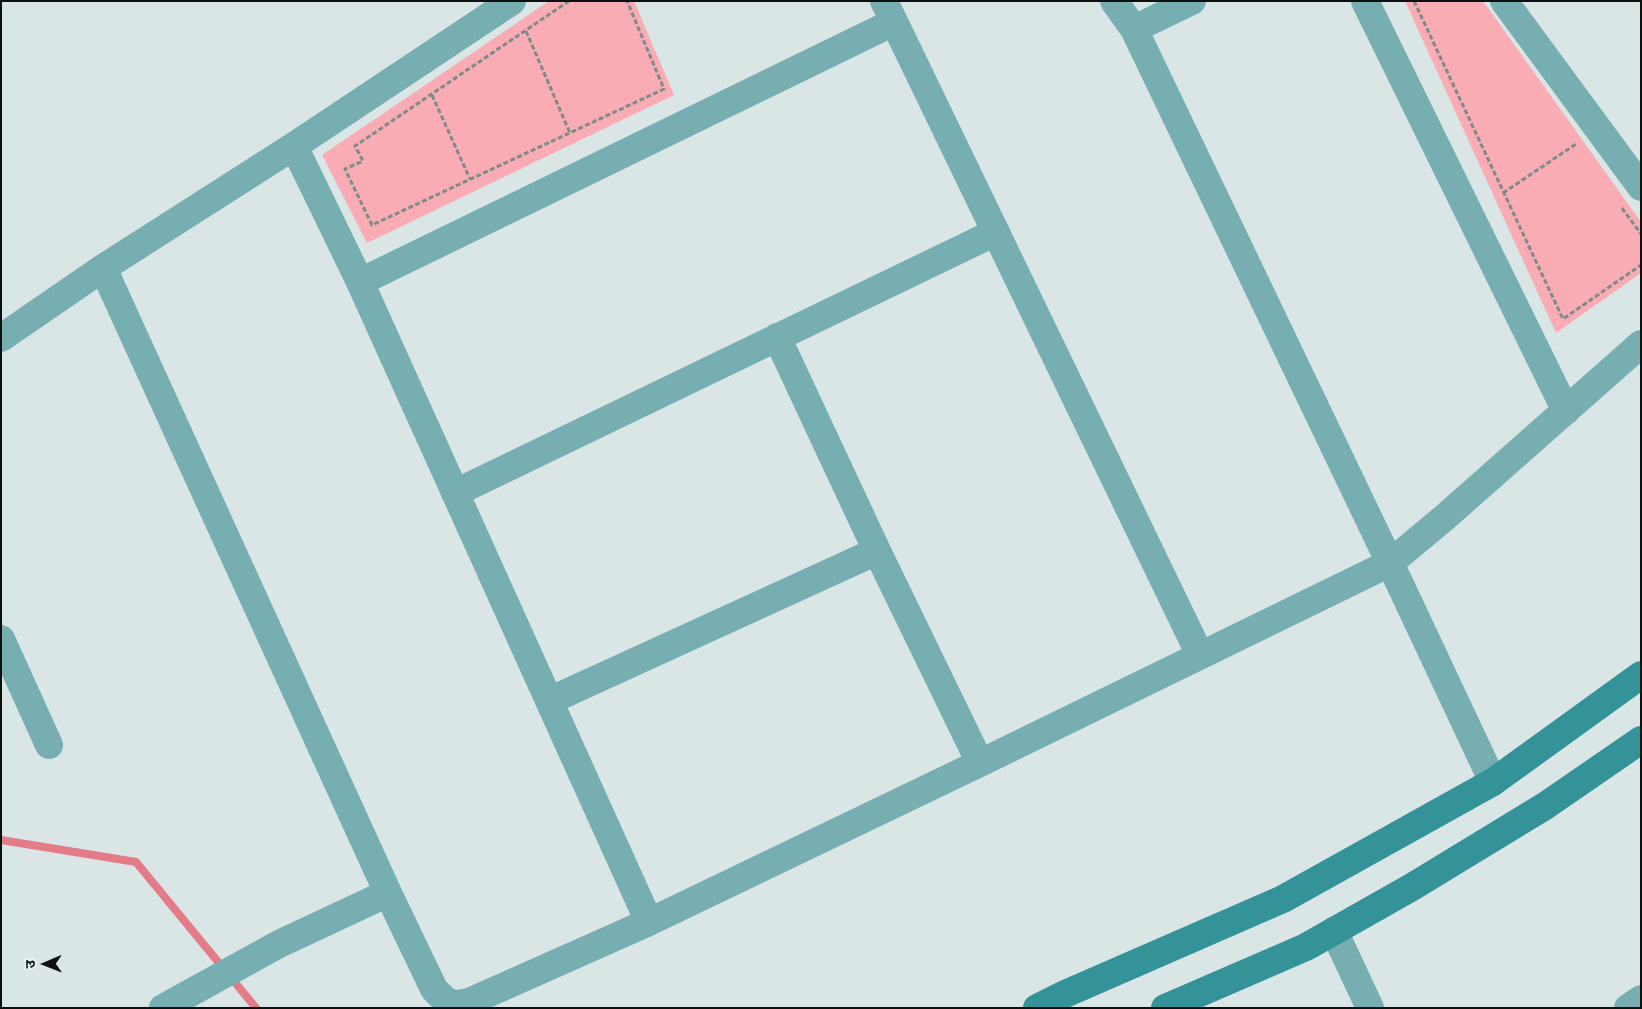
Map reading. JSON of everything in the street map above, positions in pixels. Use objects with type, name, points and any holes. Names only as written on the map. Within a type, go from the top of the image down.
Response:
[{"type":"street","points":[[1,338],[103,268],[294,146],[512,1]]},
{"type":"street","points":[[1114,1],[1134,29],[1493,782]]},
{"type":"street","points":[[1134,29],[1192,1]]},
{"type":"street","points":[[1365,1],[1566,411]]},
{"type":"street","points":[[1504,1],[1641,187]]},
{"type":"street","points":[[360,282],[889,12],[1200,656]]},
{"type":"street","points":[[294,146],[360,282],[649,922]]},
{"type":"street","points":[[455,493],[996,232]]},
{"type":"street","points":[[103,268],[388,893],[434,989],[445,1001],[458,1004],[470,1002],[649,922],[1390,563],[1444,518],[1641,344]]},
{"type":"street","points":[[777,337],[877,551],[980,763]]},
{"type":"street","points":[[549,701],[877,551]]},
{"type":"street","points":[[1,639],[49,745]]},
{"type":"street","points":[[1037,1008],[1283,899],[1493,782],[1641,675]]},
{"type":"street","points":[[1165,1008],[1306,946],[1412,886],[1546,806],[1641,740]]},
{"type":"street","points":[[173,1003],[279,944],[388,893]]},
{"type":"street","points":[[1334,930],[1370,1008]]},
{"type":"street","points":[[1628,1008],[1641,999]]},
{"type":"path","points":[[569,1],[355,146],[363,161],[345,170],[372,225],[664,89],[627,1]]},
{"type":"path","points":[[1414,1],[1563,320],[1641,265]]},
{"type":"path","points":[[526,31],[570,133]]},
{"type":"path","points":[[432,95],[470,179]]},
{"type":"path","points":[[1503,193],[1576,144]]},
{"type":"shaded area","points":[[549,1],[634,1],[674,95],[367,243],[322,155]]},
{"type":"shaded area","points":[[1405,1],[1483,1],[1641,222],[1641,273],[1556,333]]},
{"type":"waterway","points":[[1,840],[136,862],[256,1008]]}]
